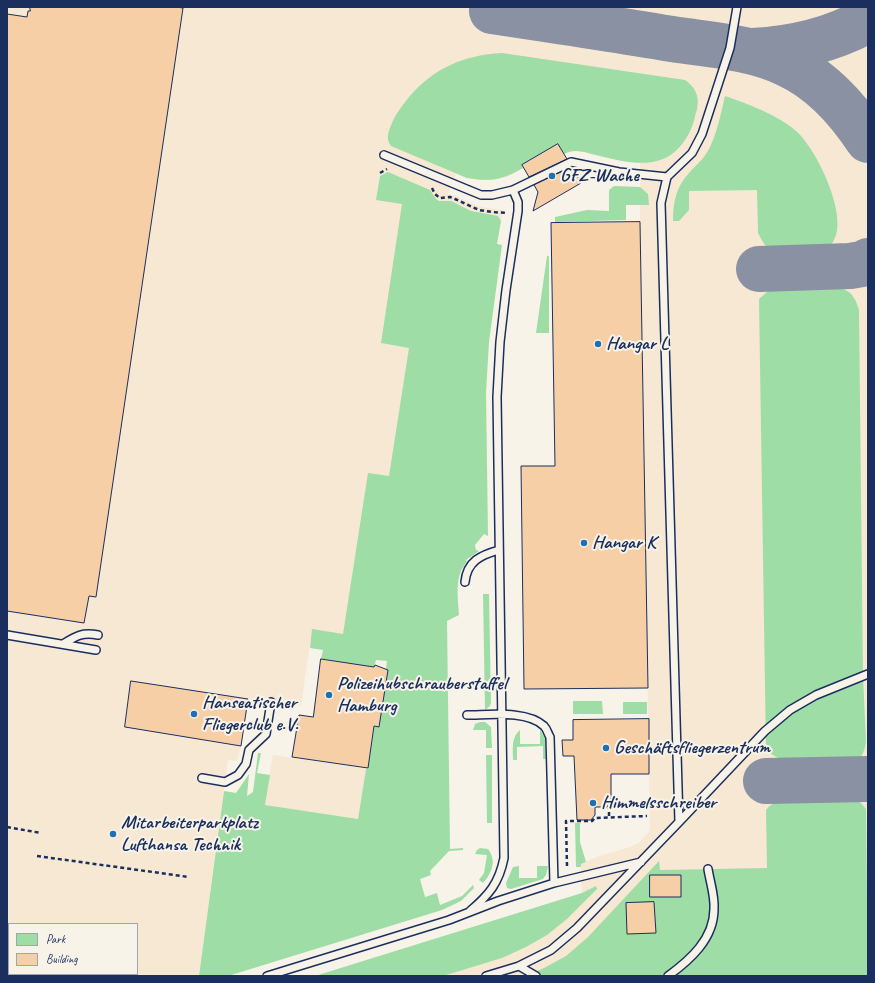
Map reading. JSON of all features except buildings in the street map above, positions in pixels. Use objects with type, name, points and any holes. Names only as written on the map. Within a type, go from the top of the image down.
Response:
[{"type":"lane","points":[[679,822],[662,203],[667,177],[692,153],[702,134],[730,48],[737,7]]},
{"type":"lane","points":[[384,155],[481,195],[492,195],[513,190],[571,162],[619,172],[667,177]]},
{"type":"lane","points":[[470,911],[492,890],[500,875],[504,858],[497,396],[500,342],[518,211],[518,202],[513,190]]},
{"type":"lane","points":[[466,582],[466,574],[469,566],[488,553],[499,550]]},
{"type":"lane","points":[[63,644],[77,636],[87,633],[98,634]]},
{"type":"lane","points":[[7,635],[96,650]]},
{"type":"lane","points":[[486,976],[519,966],[550,950],[577,928],[642,862],[765,731],[790,710],[816,695],[868,674]]},
{"type":"lane","points":[[202,778],[225,782],[238,775],[246,764],[249,750],[266,734],[271,702]]},
{"type":"lane","points":[[467,715],[522,716],[537,721],[545,728],[550,738],[554,883]]},
{"type":"lane","points":[[267,976],[449,920],[470,911],[554,883],[642,862]]},
{"type":"lane","points":[[668,976],[684,964],[697,951],[713,924],[715,909],[708,869]]},
{"type":"lane","points":[[519,966],[536,976]]},
{"type":"path","points":[[609,804],[609,818]]},
{"type":"path","points":[[568,879],[566,821],[592,821],[595,818],[647,816]]},
{"type":"path","points":[[7,828],[41,833]]},
{"type":"path","points":[[37,856],[189,877]]},
{"type":"shaded area","points":[[7,7],[868,7],[868,976],[315,976],[582,893],[581,864],[596,857],[639,843],[650,830],[640,163],[613,159],[579,151],[569,151],[564,154],[558,144],[522,165],[523,168],[507,177],[480,180],[467,178],[456,174],[448,194],[480,207],[503,210],[497,244],[394,657],[310,644],[301,706],[248,699],[241,746],[237,761],[228,760],[199,976],[7,976]]},
{"type":"shaded area","points":[[273,755],[365,768],[358,819],[264,805]]},
{"type":"green space","points":[[502,53],[685,80],[696,92],[698,100],[692,127],[683,143],[673,153],[662,159],[651,162],[638,163],[610,159],[580,151],[572,151],[564,154],[558,144],[522,165],[523,168],[509,175],[490,180],[467,178],[391,146],[388,140],[388,134],[396,116],[409,97],[429,78],[439,71],[462,60],[488,54]]},
{"type":"green space","points":[[725,96],[753,106],[789,125],[804,140],[813,152],[821,167],[834,200],[837,216],[837,231],[831,244],[823,248],[771,250],[764,244],[758,233],[757,190],[689,191],[689,210],[679,221],[673,221],[678,189],[685,178],[707,153],[717,130]]},
{"type":"green space","points":[[388,172],[430,190],[439,201],[451,201],[471,211],[498,216],[501,221],[497,244],[502,245],[489,342],[486,393],[488,536],[484,534],[475,545],[476,550],[479,551],[466,560],[467,562],[460,573],[458,580],[459,615],[447,621],[450,849],[463,848],[463,850],[449,851],[430,871],[431,875],[420,879],[425,897],[437,893],[440,905],[462,896],[473,885],[474,888],[461,901],[442,910],[228,976],[199,976],[224,791],[236,793],[249,774],[247,796],[253,792],[258,753],[261,753],[257,773],[270,775],[265,805],[358,819],[366,769],[368,769],[374,726],[379,727],[388,670],[386,669],[387,661],[376,660],[374,667],[321,659],[323,650],[310,648],[312,629],[343,634],[368,473],[389,476],[409,348],[381,343],[402,204],[376,200],[380,176]]},
{"type":"green space","points":[[614,186],[640,187],[648,194],[649,205],[626,205],[626,220],[555,222],[555,217],[587,210],[609,211],[609,190]]},
{"type":"green space","points":[[547,256],[549,256],[549,333],[536,333]]},
{"type":"green space","points":[[834,286],[848,291],[853,296],[859,310],[863,676],[866,742],[861,756],[849,765],[792,766],[766,751],[759,299],[768,291],[779,288]]},
{"type":"green space","points":[[483,594],[489,594],[491,703],[485,710]]},
{"type":"green space","points":[[573,701],[602,701],[603,714],[573,714]]},
{"type":"green space","points":[[623,702],[647,702],[647,714],[623,714]]},
{"type":"green space","points":[[485,722],[491,727],[492,748],[486,748],[486,730],[473,730],[475,724]]},
{"type":"green space","points":[[540,729],[545,739],[546,759],[543,759],[543,746],[517,747],[517,760],[513,760],[513,744],[517,733],[520,730],[520,744],[540,744]]},
{"type":"green space","points":[[486,755],[492,755],[492,823],[487,823]]},
{"type":"green space","points":[[843,794],[856,799],[866,809],[868,976],[526,976],[566,956],[588,937],[659,861],[660,870],[767,868],[766,810],[781,799],[791,796]]},
{"type":"green space","points":[[575,823],[580,823],[580,842],[586,862],[581,864],[581,867],[576,867]]},
{"type":"green space","points":[[480,848],[488,849],[491,853],[493,862],[491,871],[483,883],[479,880],[484,873],[487,855],[475,854]]},
{"type":"green space","points":[[519,866],[519,878],[537,878],[537,866],[548,866],[546,875],[543,879],[511,889],[507,888],[506,883],[513,867]]},
{"type":"green space","points":[[596,886],[597,889],[567,919],[547,935],[502,958],[443,976],[315,976],[582,893]]},
{"type":"taxiway","points":[[492,11],[731,47],[774,58],[811,78],[833,96],[860,128],[868,140]]},
{"type":"taxiway","points":[[752,51],[797,46],[812,42],[840,33],[868,20]]},
{"type":"taxiway","points":[[759,269],[850,266],[862,264],[868,261]]},
{"type":"taxiway","points":[[766,781],[868,779]]},
{"type":"place","name":"GFZ-Wache","points":[[552,176]]},
{"type":"place","name":"Hangar L","points":[[598,344]]},
{"type":"place","name":"Hangar K","points":[[584,543]]},
{"type":"place","name":"Polizeihubschrauberstaffel Hamburg","points":[[329,695]]},
{"type":"place","name":"Hanseatischer Fliegerclub e.V.","points":[[194,714]]},
{"type":"place","name":"Geschäftsfliegerzentrum","points":[[606,748]]},
{"type":"place","name":"Himmelsschreiber","points":[[593,803]]},
{"type":"place","name":"Mitarbeiterparkplatz Lufthansa Technik","points":[[113,834]]}]
